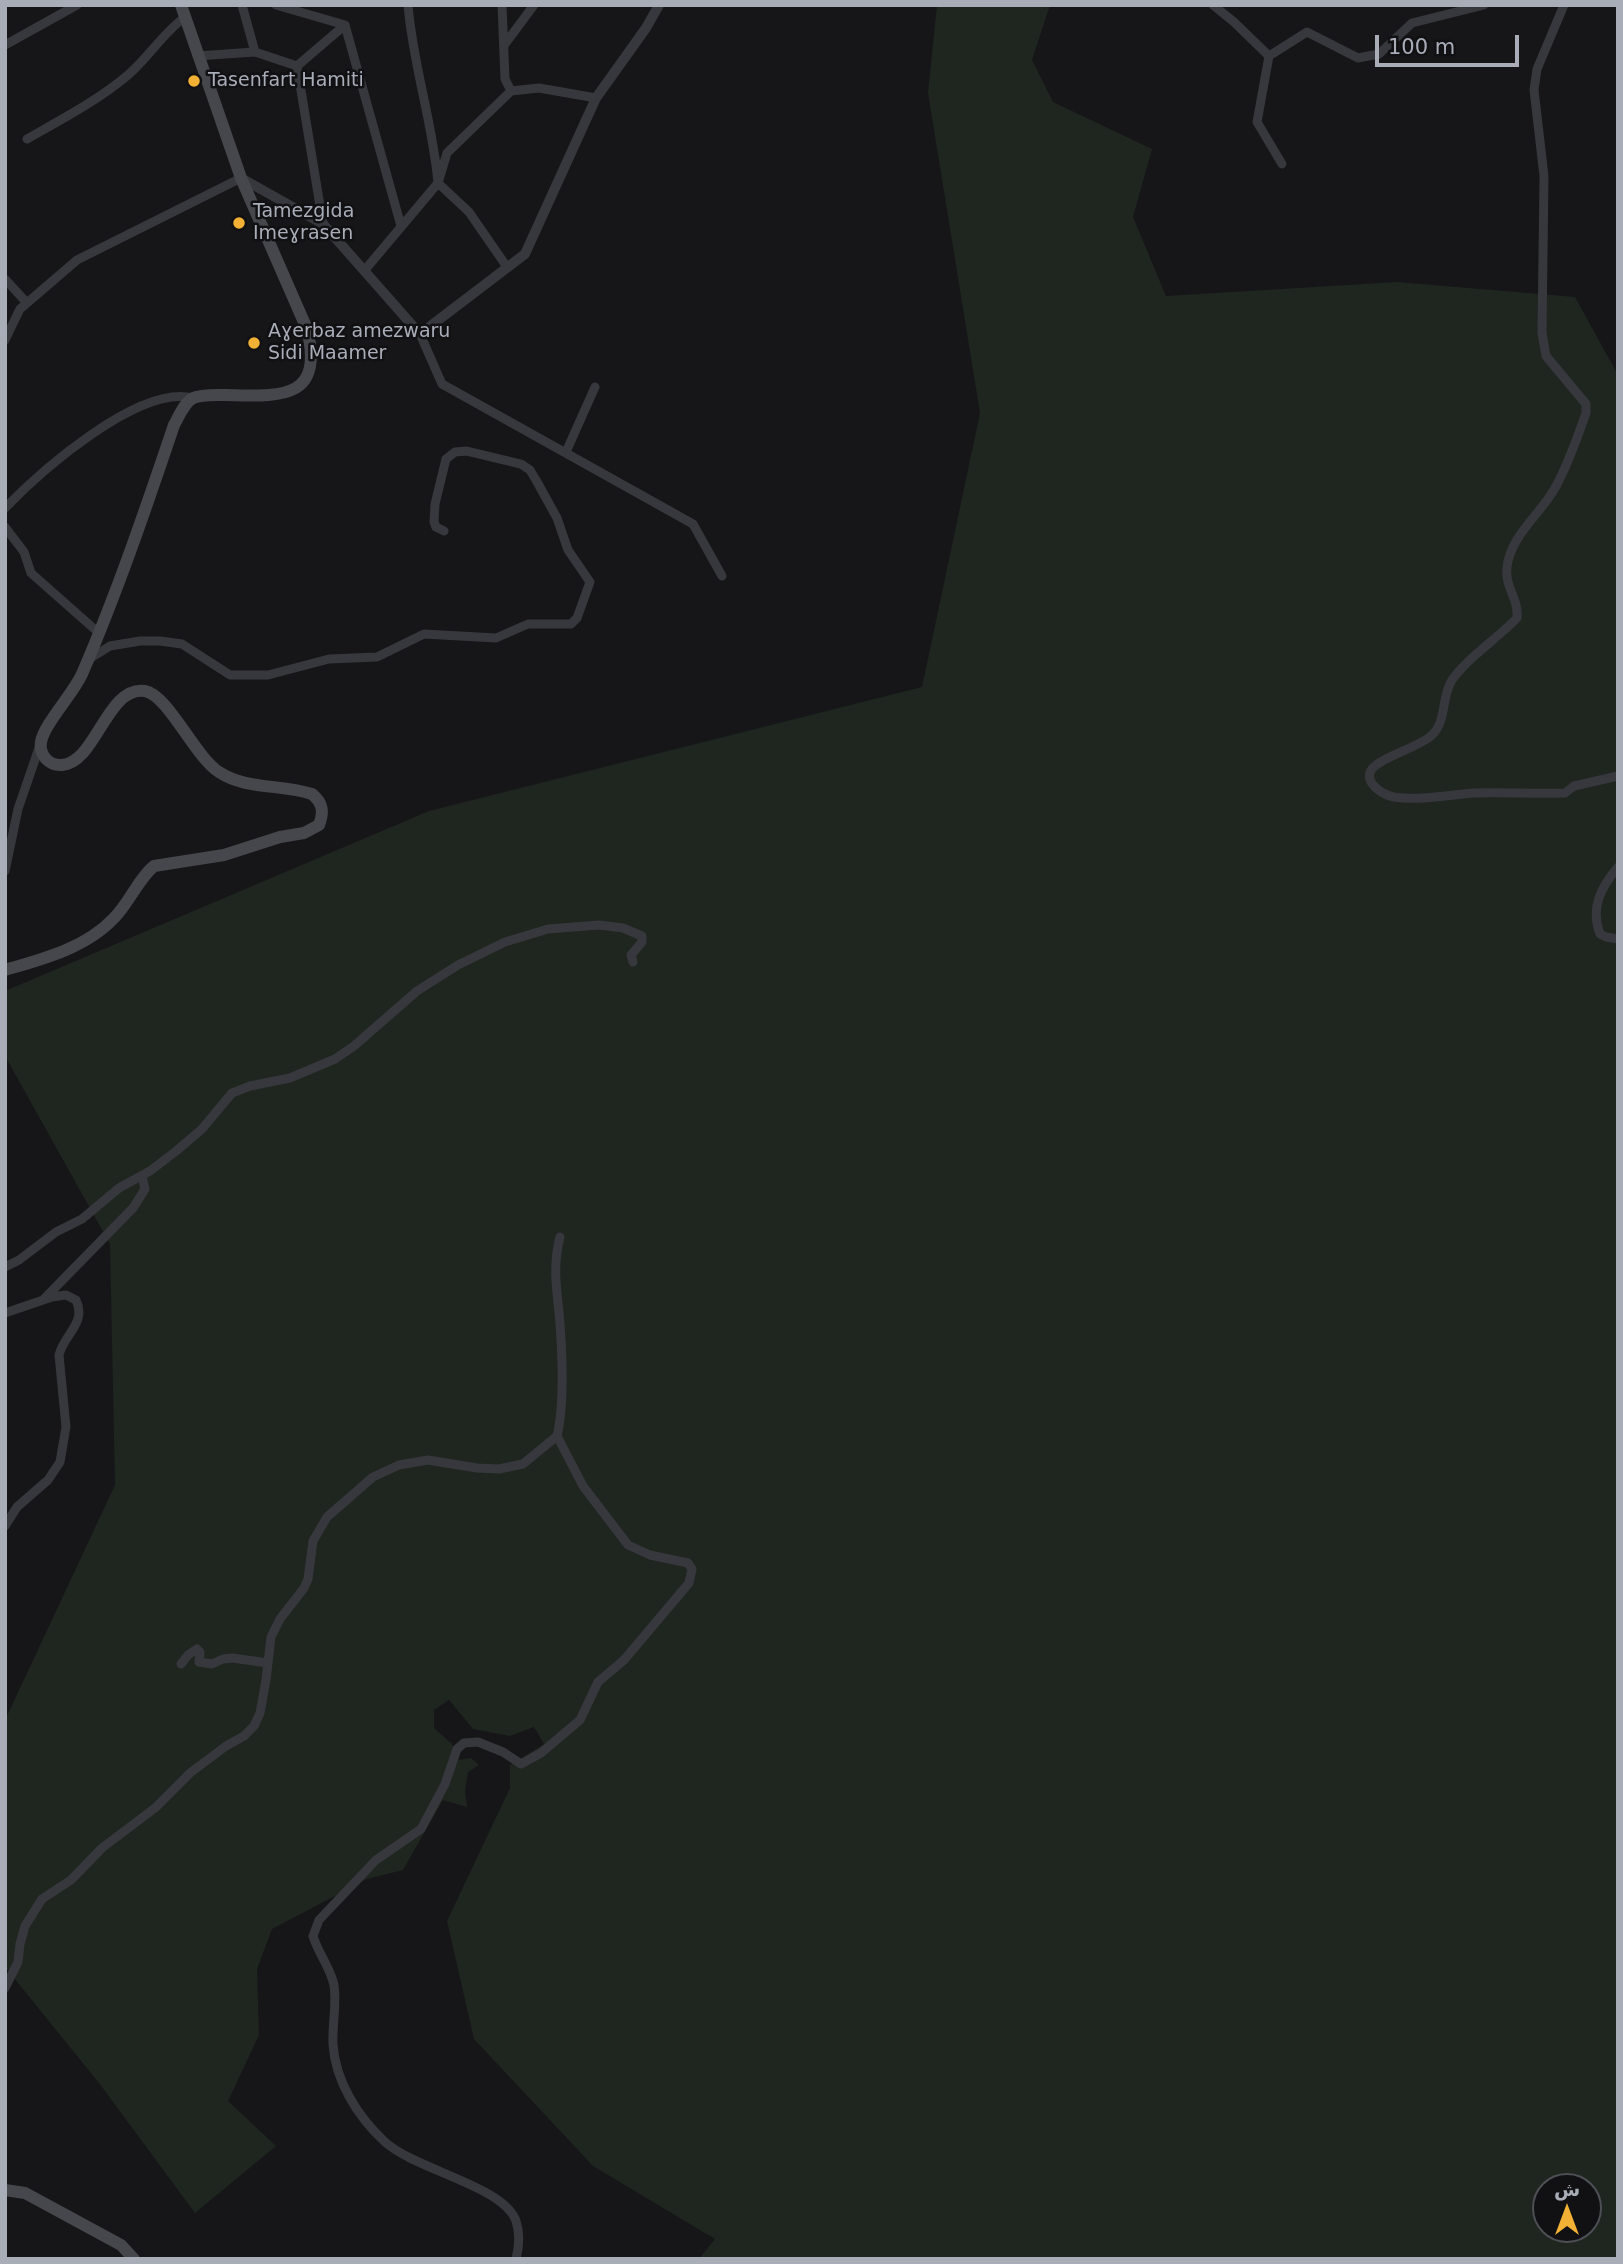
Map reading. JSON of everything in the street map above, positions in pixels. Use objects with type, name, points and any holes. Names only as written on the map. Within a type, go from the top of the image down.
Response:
[{"type":"main road","points":[[5,970],[51,956],[84,941],[114,919],[146,872],[154,866],[224,856],[281,837],[304,833],[319,825],[322,816],[323,807],[312,794],[237,780],[220,773],[196,749],[161,701],[153,693],[144,691],[134,691],[124,697],[83,752],[67,765],[48,762],[43,755],[41,743],[50,724],[78,683],[100,634],[174,425],[183,408],[193,398],[220,395],[271,396],[286,393],[299,386],[309,374],[312,349],[307,329],[241,178],[183,11]]},
{"type":"main road","points":[[5,2190],[25,2193],[121,2245],[134,2259]]},
{"type":"street","points":[[5,45],[77,5]]},
{"type":"street","points":[[242,5],[256,52]]},
{"type":"street","points":[[276,5],[345,25]]},
{"type":"street","points":[[408,5],[417,73],[436,152],[438,184],[469,212],[508,267]]},
{"type":"street","points":[[502,5],[505,79],[512,91]]},
{"type":"street","points":[[504,46],[534,5]]},
{"type":"street","points":[[420,334],[525,254],[596,97],[646,28],[659,5]]},
{"type":"street","points":[[1213,5],[1269,56]]},
{"type":"street","points":[[1282,164],[1257,122],[1269,56],[1307,32],[1358,58],[1379,54],[1412,23],[1484,5]]},
{"type":"street","points":[[1564,5],[1537,69],[1534,90],[1544,176],[1542,333],[1546,356],[1586,404],[1586,413],[1554,489],[1525,529],[1508,559],[1506,574],[1508,587],[1518,607],[1517,618],[1452,680],[1434,732],[1377,765],[1371,770],[1369,778],[1380,791],[1392,797],[1419,798],[1478,793],[1565,793],[1574,786],[1618,776]]},
{"type":"street","points":[[27,139],[109,89],[137,66],[183,11]]},
{"type":"street","points":[[297,66],[345,25]]},
{"type":"street","points":[[345,25],[401,226]]},
{"type":"street","points":[[197,56],[256,52],[297,66]]},
{"type":"street","points":[[297,66],[323,224]]},
{"type":"street","points":[[364,271],[438,184],[447,153],[512,91],[539,88],[596,97]]},
{"type":"street","points":[[5,340],[20,309],[77,260],[241,178],[323,224],[420,334],[442,383],[693,524],[722,576]]},
{"type":"street","points":[[5,279],[27,303]]},
{"type":"street","points":[[566,452],[595,387]]},
{"type":"street","points":[[5,509],[77,445],[104,426],[164,398],[180,395],[193,398]]},
{"type":"street","points":[[89,659],[110,646],[160,641],[182,643],[230,675],[268,675],[330,659],[377,657],[424,634],[496,638],[528,624],[571,624],[576,618],[590,582],[568,550],[557,518],[530,470],[521,464],[467,451],[455,452],[446,460],[435,504],[434,522],[436,527],[444,531]]},
{"type":"street","points":[[5,527],[24,552],[31,573],[100,634]]},
{"type":"street","points":[[5,871],[18,808],[41,743]]},
{"type":"street","points":[[1618,867],[1598,898],[1595,914],[1600,933],[1618,939]]},
{"type":"street","points":[[5,1267],[19,1261],[56,1232],[82,1219],[112,1193],[142,1176],[189,1141],[232,1093],[250,1086],[290,1078],[335,1059],[354,1046],[417,991],[458,965],[505,942],[533,933],[575,926],[623,928],[640,934],[643,938],[631,955],[633,962]]},
{"type":"street","points":[[44,1298],[133,1208],[145,1189],[142,1176]]},
{"type":"street","points":[[516,2259],[519,2237],[516,2220],[503,2204],[489,2194],[427,2167],[396,2149],[385,2141],[346,2092],[335,2062],[334,1988],[330,1972],[313,1936],[319,1920],[376,1860],[421,1829],[445,1784],[457,1749],[464,1743],[478,1742],[503,1752],[521,1764],[541,1753],[580,1720],[598,1682],[624,1660],[689,1583],[692,1569],[688,1563],[634,1549],[622,1538],[583,1486],[557,1436],[562,1403],[555,1267],[560,1237]]},
{"type":"street","points":[[5,1313],[44,1298],[61,1295],[76,1300],[79,1309],[77,1324],[62,1344],[59,1355],[66,1420],[60,1462],[53,1475],[17,1507],[5,1526]]},
{"type":"street","points":[[5,1988],[18,1962],[26,1926],[42,1899],[71,1880],[102,1848],[155,1808],[190,1773],[251,1730],[260,1713],[270,1643],[277,1625],[299,1597],[308,1579],[313,1541],[321,1524],[373,1477],[399,1465],[419,1460],[437,1460],[488,1469],[523,1464],[557,1436]]},
{"type":"street","points":[[181,1664],[188,1655],[197,1650],[200,1652],[199,1662],[206,1664],[232,1658],[268,1663]]},
{"type":"shaded area","points":[[937,5],[1050,5],[1032,60],[1053,102],[1152,149],[1133,217],[1166,296],[1397,282],[1575,297],[1618,375],[1618,2259],[699,2259],[715,2239],[593,2166],[474,2039],[447,1921],[510,1788],[510,1765],[544,1744],[534,1727],[510,1736],[473,1729],[449,1700],[434,1710],[434,1728],[452,1744],[459,1760],[471,1758],[479,1765],[468,1772],[465,1791],[467,1807],[443,1800],[403,1870],[367,1879],[272,1929],[257,1969],[259,2035],[228,2101],[276,2146],[195,2213],[99,2083],[5,1967],[5,1720],[115,1485],[110,1244],[5,1056],[5,991],[429,811],[922,687],[980,413],[928,93]]},
{"type":"place","name":"Tasenfart Hamiti","points":[[194,81]]},
{"type":"place","name":"Tamezgida Imeɣrasen","points":[[239,223]]},
{"type":"place","name":"Aɣerbaz amezwaru Sidi Maamer","points":[[254,343]]}]
